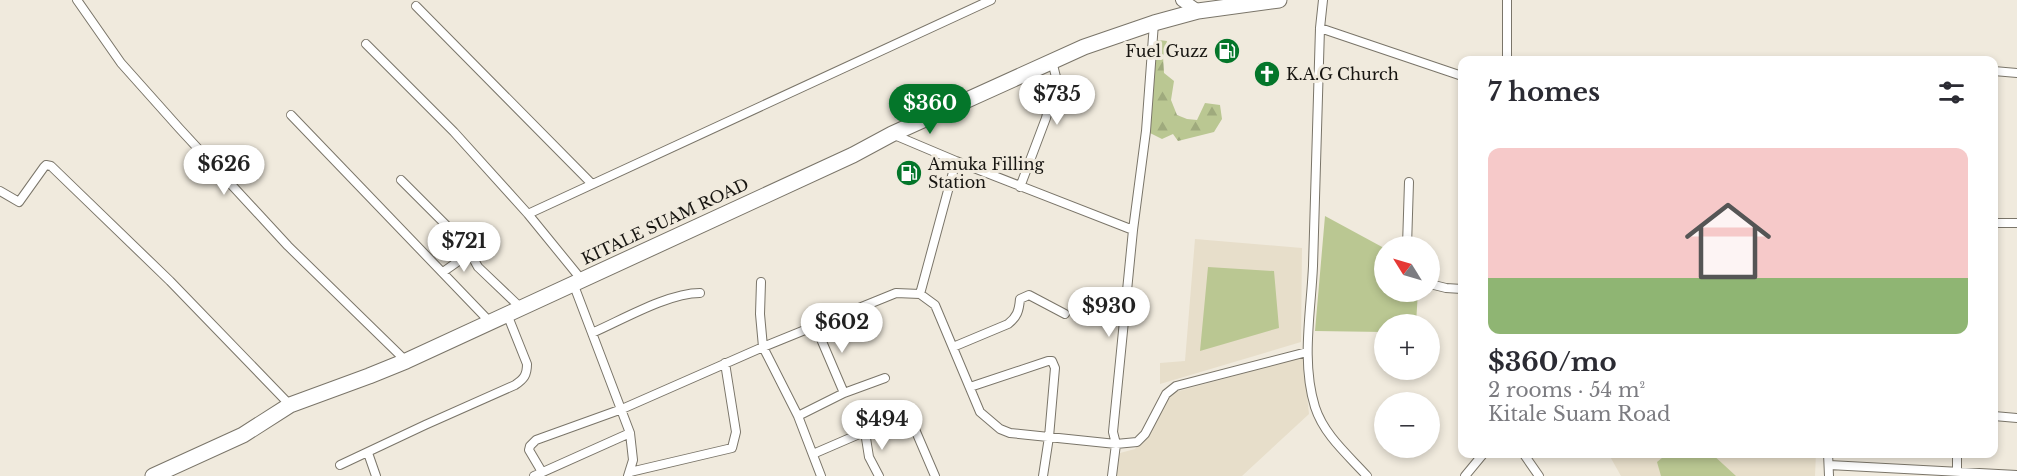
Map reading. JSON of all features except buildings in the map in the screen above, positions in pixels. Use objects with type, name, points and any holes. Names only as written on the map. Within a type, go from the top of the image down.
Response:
[{"type":"highway","name":"KITALE SUAM ROAD","points":[[153,476],[243,435],[290,405],[406,361],[1084,47],[1154,23],[1198,11],[1279,0]]},
{"type":"street","points":[[77,0],[121,63],[203,153],[288,246],[406,361]]},
{"type":"street","points":[[528,214],[991,0]]},
{"type":"street","points":[[1182,0],[1198,11]]},
{"type":"street","points":[[1323,0],[1307,352],[1311,388],[1319,416],[1329,435],[1367,476]]},
{"type":"street","points":[[1507,0],[1507,56]]},
{"type":"street","points":[[416,6],[592,184]]},
{"type":"street","points":[[1112,476],[1116,444],[1113,432],[1133,230],[1147,120],[1154,23]]},
{"type":"street","points":[[1320,28],[1458,75]]},
{"type":"street","points":[[366,44],[454,132],[528,214],[577,281],[592,333],[630,433],[633,460],[629,474]]},
{"type":"street","points":[[1020,187],[1046,118],[1056,77],[1052,62]]},
{"type":"street","points":[[1998,71],[2017,73]]},
{"type":"street","points":[[291,115],[489,321]]},
{"type":"street","points":[[892,134],[1020,187],[1133,230]]},
{"type":"street","points":[[920,294],[956,161]]},
{"type":"street","points":[[0,191],[19,202],[44,167],[51,166],[170,281],[290,405]]},
{"type":"street","points":[[340,465],[515,386],[524,380],[527,373],[527,364],[514,310],[452,231],[401,180]]},
{"type":"street","points":[[1407,236],[1409,182]]},
{"type":"street","points":[[1998,223],[2017,223]]},
{"type":"street","points":[[443,272],[470,253]]},
{"type":"street","points":[[761,282],[762,347],[798,416],[821,476]]},
{"type":"street","points":[[1440,286],[1458,289]]},
{"type":"street","points":[[592,333],[664,301],[691,293],[700,293]]},
{"type":"street","points":[[630,433],[538,474],[530,450],[530,446],[536,440],[622,409],[889,294],[920,294],[935,305],[980,412],[1000,429],[1010,433],[1116,444],[1137,442],[1146,434],[1166,394],[1176,386],[1307,352]]},
{"type":"street","points":[[953,347],[1008,324],[1019,312],[1020,299],[1029,295],[1065,314]]},
{"type":"street","points":[[815,325],[844,393]]},
{"type":"street","points":[[970,387],[1048,360],[1052,362],[1055,368],[1043,476]]},
{"type":"street","points":[[629,474],[732,448],[736,432],[725,363]]},
{"type":"street","points":[[798,416],[844,393],[885,378]]},
{"type":"street","points":[[813,454],[908,413],[935,476]]},
{"type":"street","points":[[1998,416],[2017,418]]},
{"type":"street","points":[[865,432],[869,457],[879,476]]},
{"type":"street","points":[[368,453],[376,476]]},
{"type":"street","points":[[1465,476],[1480,458]]},
{"type":"street","points":[[1526,458],[1539,476]]},
{"type":"street","points":[[1828,458],[1829,476]]},
{"type":"street","points":[[1957,471],[1958,458]]},
{"type":"street","points":[[1829,465],[2017,475]]},
{"type":"shaded area","points":[[1195,239],[1302,248],[1301,342],[1160,384],[1160,363],[1185,361]]},
{"type":"shaded area","points":[[1303,357],[1309,414],[1242,476],[1116,476],[1120,453],[1135,449],[1172,393]]},
{"type":"shaded area","points":[[1611,458],[1816,458],[1815,476],[1621,476]]},
{"type":"green space","points":[[1157,40],[1167,41],[1163,56],[1164,73],[1174,81],[1171,100],[1177,115],[1197,120],[1205,103],[1220,105],[1222,119],[1214,132],[1178,141],[1173,134],[1162,139],[1150,133]]},
{"type":"green space","points":[[1325,216],[1374,243],[1374,302],[1417,302],[1417,314],[1374,314],[1374,332],[1315,331]]},
{"type":"green space","points":[[1208,267],[1274,271],[1279,328],[1200,351]]},
{"type":"green space","points":[[1662,458],[1716,458],[1736,476],[1661,476],[1657,462]]},
{"type":"place","name":"Fuel Guzz","points":[[1227,51]]},
{"type":"place","name":"K.A.G Church","points":[[1267,74]]},
{"type":"place","name":"Amuka Filling Station","points":[[909,173]]}]
